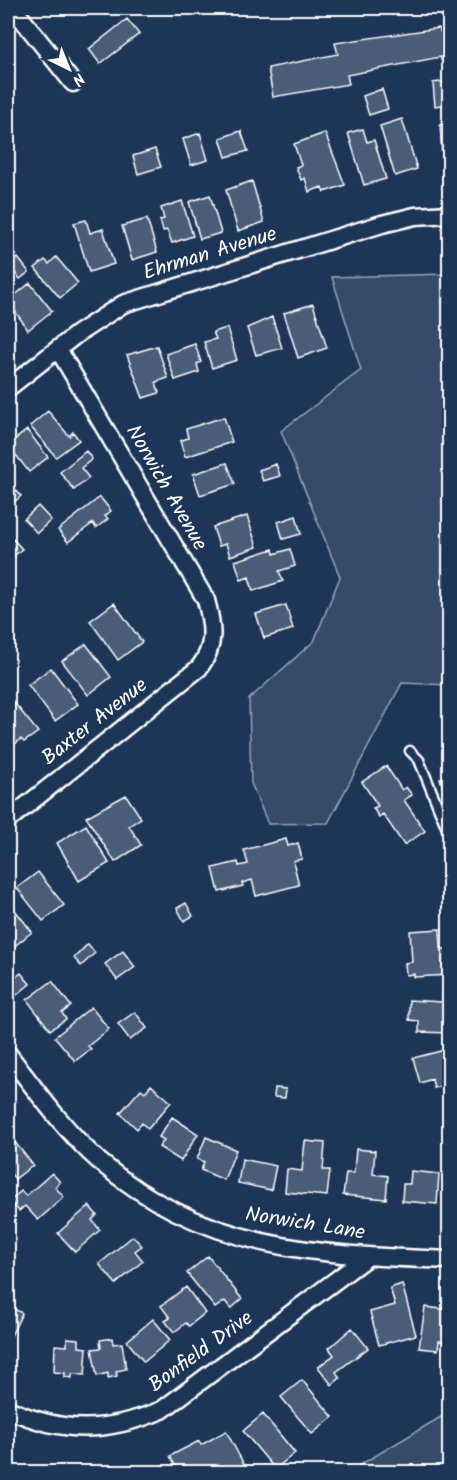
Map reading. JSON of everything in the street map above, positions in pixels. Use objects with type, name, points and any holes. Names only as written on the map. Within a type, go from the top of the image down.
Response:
[{"type":"street","points":[[13,8],[73,83]]},
{"type":"street","name":"Ehrman Avenue","points":[[8,388],[58,349],[123,304],[382,224],[415,216],[450,214]]},
{"type":"street","name":"Norwich Avenue","points":[[58,349],[206,600],[212,621],[212,643],[208,656]]},
{"type":"street","name":"Baxter Avenue","points":[[8,820],[199,668],[208,656]]},
{"type":"street","name":"Norwich Lane","points":[[8,1054],[63,1125],[98,1160],[162,1206],[196,1223],[232,1236],[280,1246],[367,1257],[450,1260]]},
{"type":"street","name":"Bonfield Drive","points":[[8,1409],[72,1429],[103,1428],[133,1422],[162,1410],[367,1257]]},
{"type":"lane","points":[[410,751],[419,760],[450,836]]},
{"type":"shaded area","points":[[449,274],[449,685],[402,683],[328,823],[268,824],[251,783],[249,699],[314,641],[340,577],[281,431],[361,370],[332,277]]},
{"type":"shaded area","points":[[444,1415],[449,1421],[449,1472],[348,1472]]},
{"type":"building","points":[[127,19],[139,34],[100,64],[89,49]]},
{"type":"building","points":[[439,28],[443,38],[450,37],[450,67],[445,68],[440,57],[347,75],[349,84],[273,97],[268,68],[338,54],[335,43]]},
{"type":"building","points":[[447,81],[448,104],[435,106],[433,83]]},
{"type":"building","points":[[382,89],[388,109],[369,115],[363,96]]},
{"type":"building","points":[[402,119],[417,169],[395,176],[380,126]]},
{"type":"building","points":[[450,124],[450,167],[443,168],[440,125]]},
{"type":"building","points":[[363,129],[367,142],[374,140],[386,179],[364,185],[348,133]]},
{"type":"building","points":[[241,131],[248,151],[226,157],[220,138]]},
{"type":"building","points":[[200,133],[208,160],[191,165],[183,139]]},
{"type":"building","points":[[325,133],[345,185],[324,192],[322,187],[309,192],[305,178],[301,180],[296,167],[301,165],[294,144]]},
{"type":"building","points":[[155,149],[161,167],[138,174],[133,156]]},
{"type":"building","points":[[252,181],[264,222],[238,231],[226,190]]},
{"type":"building","points":[[210,195],[221,233],[200,239],[189,202]]},
{"type":"building","points":[[182,201],[193,236],[172,243],[167,230],[163,231],[160,220],[164,219],[161,208]]},
{"type":"building","points":[[147,219],[157,252],[132,260],[122,226]]},
{"type":"building","points":[[86,220],[90,233],[103,229],[114,264],[89,272],[74,223]]},
{"type":"building","points":[[8,246],[15,256],[8,262]]},
{"type":"building","points":[[56,257],[78,283],[60,298],[35,268],[45,260],[49,264]]},
{"type":"building","points":[[18,258],[29,272],[20,279],[9,265]]},
{"type":"building","points":[[30,283],[52,311],[28,330],[8,301]]},
{"type":"building","points":[[313,304],[327,348],[298,358],[284,313]]},
{"type":"building","points":[[272,317],[282,348],[256,355],[247,328]]},
{"type":"building","points":[[227,328],[237,360],[212,368],[204,342],[216,339],[213,332]]},
{"type":"building","points":[[195,344],[201,362],[197,364],[199,372],[175,380],[166,354]]},
{"type":"building","points":[[157,346],[168,378],[156,382],[159,393],[143,398],[127,355]]},
{"type":"building","points":[[48,411],[69,436],[73,432],[79,440],[56,457],[30,426]]},
{"type":"building","points":[[224,417],[232,442],[185,457],[180,441],[188,438],[186,429]]},
{"type":"building","points":[[27,430],[48,457],[29,472],[8,445]]},
{"type":"building","points":[[86,451],[92,459],[81,468],[89,478],[74,490],[60,472]]},
{"type":"building","points":[[227,463],[235,484],[200,495],[193,474]]},
{"type":"building","points":[[276,464],[280,476],[263,481],[259,470]]},
{"type":"building","points":[[8,481],[21,496],[8,508]]},
{"type":"building","points":[[100,497],[111,511],[105,516],[108,519],[96,528],[93,523],[68,542],[58,530]]},
{"type":"building","points":[[38,506],[51,520],[37,533],[24,519]]},
{"type":"building","points":[[247,516],[257,547],[230,556],[226,544],[219,546],[213,527]]},
{"type":"building","points":[[296,516],[301,534],[283,539],[278,522]]},
{"type":"building","points":[[13,539],[22,549],[8,561],[8,544]]},
{"type":"building","points":[[273,549],[274,554],[290,549],[295,566],[279,571],[283,581],[253,591],[249,577],[241,580],[235,561]]},
{"type":"building","points":[[114,603],[142,642],[118,660],[90,621]]},
{"type":"building","points":[[286,605],[293,629],[264,638],[256,614]]},
{"type":"building","points":[[86,644],[111,677],[88,695],[62,661]]},
{"type":"building","points":[[51,668],[78,704],[55,721],[28,685]]},
{"type":"building","points":[[12,700],[38,732],[24,742],[21,739],[8,750],[8,704]]},
{"type":"building","points":[[386,766],[402,790],[406,787],[412,795],[404,800],[425,831],[404,845],[383,814],[379,817],[373,808],[378,806],[362,782]]},
{"type":"building","points":[[450,776],[450,811],[440,778]]},
{"type":"building","points":[[126,795],[141,818],[129,826],[141,845],[115,862],[86,817]]},
{"type":"building","points":[[86,825],[109,863],[79,881],[57,843]]},
{"type":"building","points":[[286,839],[288,846],[298,843],[302,859],[293,861],[299,885],[256,896],[252,880],[242,883],[243,886],[219,892],[213,868],[238,862],[239,866],[248,864],[244,850]]},
{"type":"building","points":[[38,872],[64,905],[43,921],[17,888]]},
{"type":"building","points":[[8,901],[32,932],[11,949],[8,945]]},
{"type":"building","points":[[186,903],[193,916],[184,921],[177,908]]},
{"type":"building","points":[[440,929],[441,948],[450,951],[450,975],[414,977],[414,974],[406,975],[405,963],[412,962],[410,931]]},
{"type":"building","points":[[88,944],[95,953],[81,966],[74,958]]},
{"type":"building","points":[[123,951],[135,967],[117,980],[105,964]]},
{"type":"building","points":[[21,973],[30,984],[13,998],[8,991],[8,983]]},
{"type":"building","points":[[52,981],[71,1006],[62,1013],[66,1019],[50,1030],[27,1000]]},
{"type":"building","points":[[443,987],[450,987],[450,1033],[419,1032],[419,1021],[409,1020],[409,1000],[442,1002]]},
{"type":"building","points":[[91,1007],[109,1029],[88,1046],[91,1049],[75,1061],[55,1037]]},
{"type":"building","points":[[135,1012],[147,1028],[130,1040],[118,1024]]},
{"type":"building","points":[[441,1051],[443,1057],[450,1055],[450,1084],[434,1088],[432,1079],[420,1083],[413,1058]]},
{"type":"building","points":[[151,1085],[171,1102],[148,1129],[142,1123],[137,1129],[120,1113],[141,1089],[145,1092]]},
{"type":"building","points":[[275,1088],[286,1089],[285,1098],[274,1097]]},
{"type":"building","points":[[172,1117],[198,1134],[181,1161],[159,1147],[164,1140],[159,1137]]},
{"type":"building","points":[[10,1136],[33,1165],[15,1179],[8,1170],[8,1138]]},
{"type":"building","points":[[206,1137],[236,1150],[224,1180],[201,1170],[204,1162],[197,1159]]},
{"type":"building","points":[[305,1141],[325,1143],[323,1170],[330,1170],[327,1196],[285,1192],[287,1169],[302,1171]]},
{"type":"building","points":[[356,1149],[375,1151],[373,1174],[388,1176],[386,1199],[343,1195],[346,1173],[354,1173]]},
{"type":"building","points":[[242,1159],[276,1166],[271,1190],[238,1183]]},
{"type":"building","points":[[411,1171],[439,1174],[437,1204],[402,1201],[403,1184],[410,1184]]},
{"type":"building","points":[[52,1173],[60,1182],[55,1187],[64,1197],[38,1220],[25,1206],[19,1211],[10,1201],[21,1191],[26,1196]]},
{"type":"building","points":[[89,1206],[97,1215],[92,1220],[100,1230],[75,1252],[58,1233]]},
{"type":"building","points":[[133,1236],[142,1246],[135,1251],[143,1261],[116,1284],[99,1264]]},
{"type":"building","points":[[208,1256],[242,1299],[231,1309],[225,1301],[215,1308],[187,1273]]},
{"type":"building","points":[[402,1284],[416,1335],[379,1345],[370,1312],[395,1305],[390,1288]]},
{"type":"building","points":[[186,1287],[205,1313],[189,1326],[186,1323],[174,1332],[165,1321],[170,1318],[161,1306]]},
{"type":"building","points":[[8,1306],[22,1313],[8,1342]]},
{"type":"building","points":[[425,1307],[450,1310],[450,1343],[439,1341],[438,1350],[419,1348]]},
{"type":"building","points":[[153,1319],[170,1340],[144,1362],[127,1341]]},
{"type":"building","points":[[352,1328],[368,1348],[336,1372],[340,1378],[332,1385],[318,1367],[334,1355],[329,1348]]},
{"type":"building","points":[[67,1338],[79,1339],[79,1347],[87,1348],[85,1375],[72,1374],[72,1378],[65,1377],[65,1373],[54,1372],[55,1345],[67,1346]]},
{"type":"building","points":[[112,1338],[113,1344],[122,1343],[126,1369],[116,1371],[117,1376],[108,1378],[108,1373],[97,1376],[92,1349],[101,1348],[100,1340]]},
{"type":"building","points":[[302,1380],[333,1417],[312,1434],[281,1397]]},
{"type":"building","points":[[263,1414],[295,1453],[275,1469],[243,1431]]},
{"type":"building","points":[[226,1431],[248,1472],[179,1472],[170,1456],[199,1441],[201,1445]]},
{"type":"building","points":[[157,1466],[158,1472],[137,1472],[137,1469]]}]
